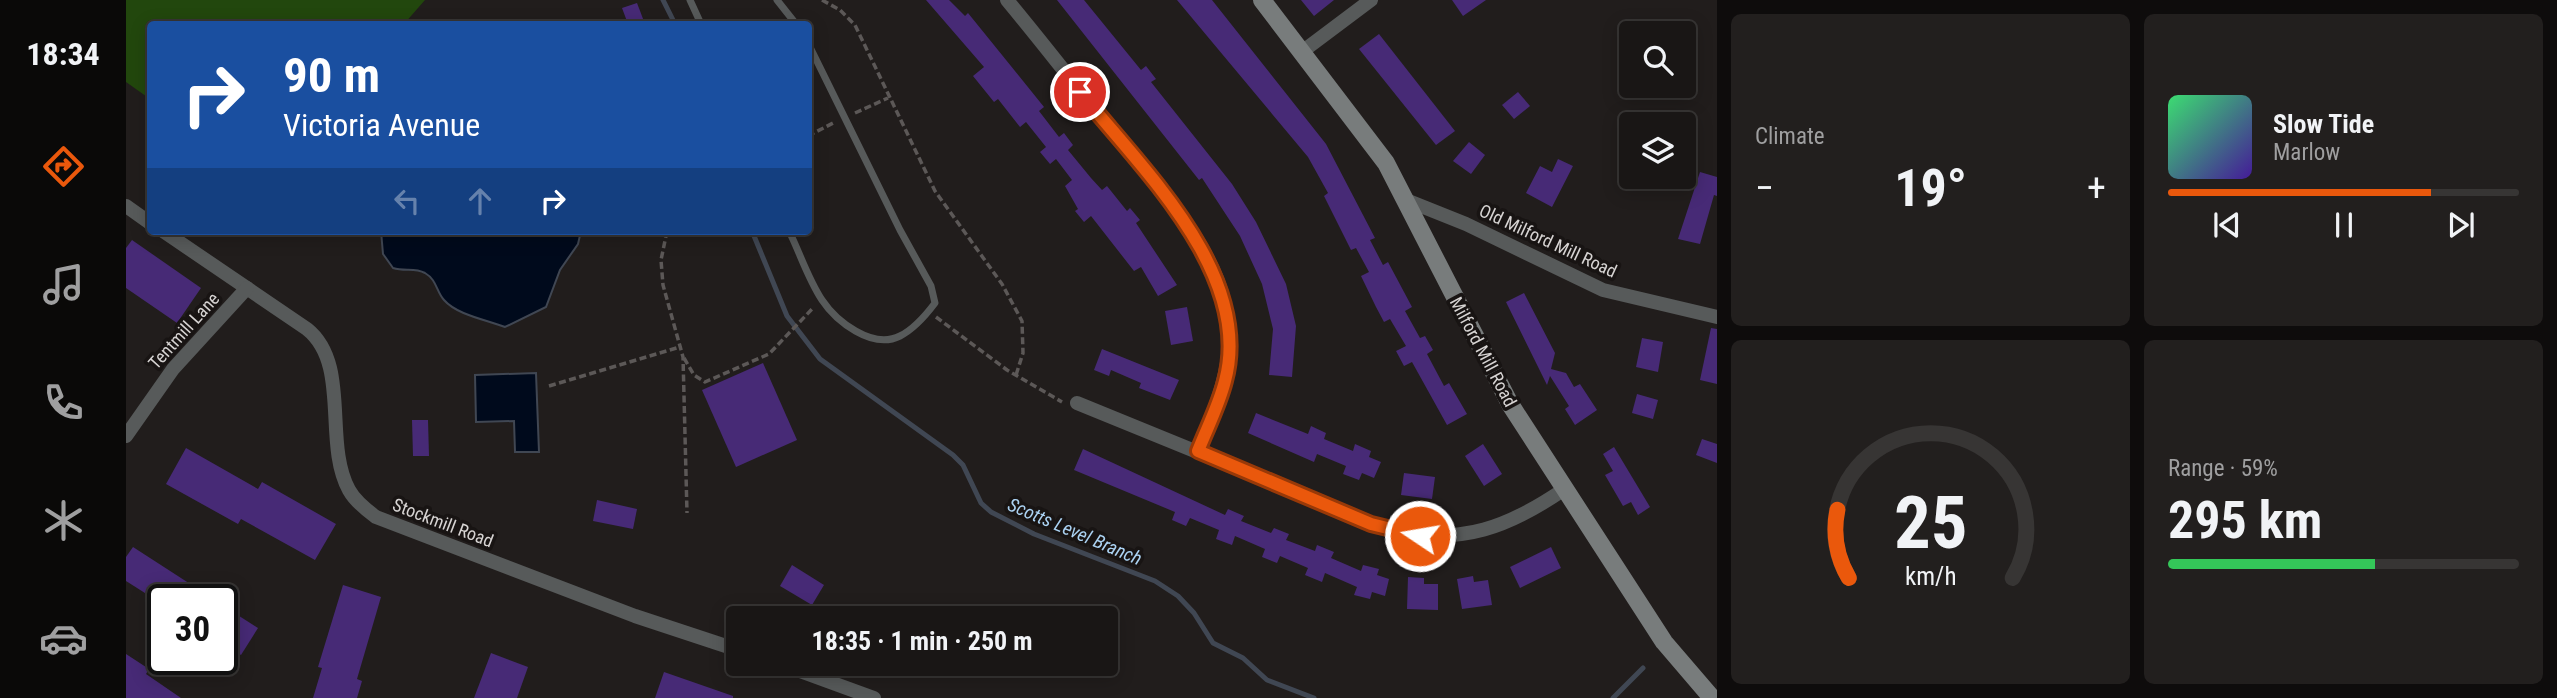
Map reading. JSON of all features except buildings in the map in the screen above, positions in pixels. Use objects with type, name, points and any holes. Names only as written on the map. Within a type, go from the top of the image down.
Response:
[{"type":"main road","name":"Milford Mill Road","points":[[1262,0],[1370,141],[1406,200],[1510,404],[1563,490],[1664,642],[1712,698]]},
{"type":"street","points":[[1007,0],[1176,212],[1202,251],[1219,285],[1226,310],[1228,358],[1225,381],[1198,451]]},
{"type":"street","points":[[1303,51],[1371,0]]},
{"type":"street","name":"Old Milford Mill Road","points":[[1406,200],[1466,224],[1603,290],[1717,317]]},
{"type":"street","points":[[126,206],[147,221]]},
{"type":"street","name":"Stockmill Road","points":[[169,235],[247,288],[322,344],[329,364],[337,440],[347,486],[354,498],[376,517],[635,616],[726,646]]},
{"type":"street","name":"Tentmill Lane","points":[[126,436],[173,369],[247,288]]},
{"type":"street","points":[[1077,403],[1371,524],[1420,536],[1445,537],[1488,530],[1514,520],[1563,490]]},
{"type":"street","points":[[814,676],[874,698]]},
{"type":"lane","points":[[690,0],[700,21]]},
{"type":"lane","points":[[777,0],[794,21]]},
{"type":"lane","points":[[791,235],[821,298],[835,317],[859,332],[881,340],[899,337],[935,303],[931,286],[900,230],[812,51]]},
{"type":"path","points":[[822,0],[840,10],[855,25],[935,191],[1014,305],[1024,334],[1023,353],[1016,376]]},
{"type":"path","points":[[666,235],[662,245],[663,285],[683,357],[694,375],[705,382],[769,354],[803,322],[821,298]]},
{"type":"path","points":[[929,311],[1016,376],[1059,402],[1077,403]]},
{"type":"path","points":[[549,386],[680,347]]},
{"type":"path","points":[[683,357],[687,513]]},
{"type":"green space","points":[[126,0],[425,0],[407,21],[147,21],[147,97],[126,82]]},
{"type":"water","points":[[381,235],[580,235],[578,244],[560,270],[546,307],[505,327],[464,313],[450,305],[441,297],[432,279],[425,273],[393,268],[383,254]]},
{"type":"water","points":[[536,373],[539,452],[515,452],[514,421],[476,422],[475,375]]},
{"type":"waterway","name":"Scotts Level Branch","points":[[663,0],[674,21]]},
{"type":"waterway","name":"Scotts Level Branch","points":[[754,235],[787,316],[820,359],[953,455],[963,465],[981,503],[991,512],[1034,534],[1155,581],[1178,596],[1194,613],[1213,643],[1243,658],[1267,680],[1314,698]]},
{"type":"waterway","points":[[1613,698],[1643,668]]},
{"type":"route","points":[[1080,92],[1176,212],[1202,251],[1219,285],[1229,332],[1228,358],[1225,381],[1198,451],[1371,524],[1396,533],[1420,536]]}]
